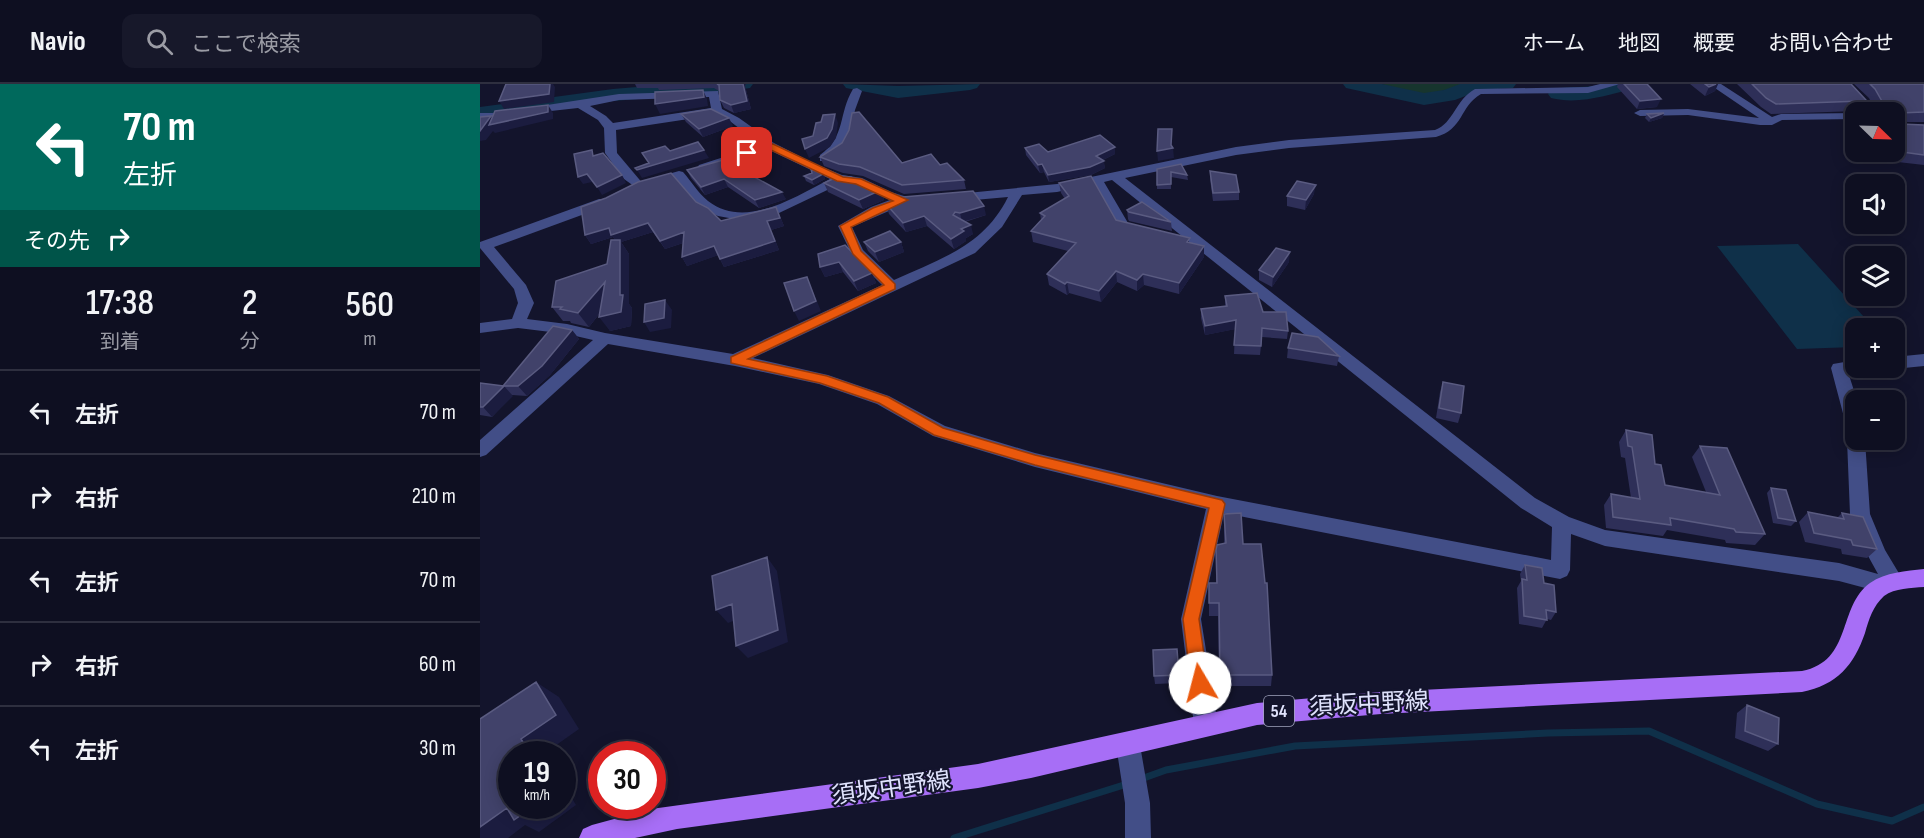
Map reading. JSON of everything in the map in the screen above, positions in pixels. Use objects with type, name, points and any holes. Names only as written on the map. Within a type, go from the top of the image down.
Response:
[{"type":"main road","points":[[1888,582],[1924,578]]},
{"type":"main road","name":"須坂中野線","points":[[592,838],[677,817],[956,780],[1031,766],[1130,755],[1206,725],[1257,714],[1319,706],[1770,685],[1806,681],[1821,676],[1839,663],[1848,650],[1866,603],[1888,582]]},
{"type":"street","points":[[891,286],[857,252],[845,226],[876,210],[903,200],[1017,192],[1116,177],[1236,151],[1447,131],[1452,126],[1462,102],[1479,91],[1588,90],[1616,84]]},
{"type":"street","points":[[1714,84],[1772,122]]},
{"type":"street","points":[[809,166],[837,151],[844,139],[849,104],[857,90]]},
{"type":"street","points":[[480,116],[504,115],[619,97],[714,93],[717,111]]},
{"type":"street","points":[[580,104],[602,118],[610,127],[611,153],[628,176],[638,185]]},
{"type":"street","points":[[610,127],[717,111],[735,120],[770,146],[809,166],[840,179],[858,181],[886,195],[903,200]]},
{"type":"street","points":[[1640,113],[1689,112],[1757,122],[1772,122],[1781,117],[1845,116]]},
{"type":"street","points":[[518,323],[525,303],[521,288],[485,245],[618,195],[638,185],[680,175],[770,146]]},
{"type":"street","points":[[680,175],[705,205],[721,214],[740,217],[757,216],[786,205],[840,179]]},
{"type":"street","points":[[1116,177],[1528,503],[1562,523],[1605,538],[1839,572],[1888,582]]},
{"type":"street","points":[[1097,180],[1123,226],[1149,232]]},
{"type":"street","points":[[735,360],[970,250],[985,240],[1011,207],[1017,192]]},
{"type":"street","points":[[1168,237],[1205,247]]},
{"type":"street","points":[[480,328],[518,323],[567,329],[605,338],[735,360],[822,379],[883,400],[939,431],[1024,457],[1217,504],[1560,570],[1562,523]]},
{"type":"street","points":[[480,450],[605,338]]},
{"type":"street","points":[[1905,362],[1924,360]]},
{"type":"street","points":[[1845,367],[1839,368],[1845,390]]},
{"type":"street","points":[[1857,450],[1860,514],[1888,582]]},
{"type":"street","points":[[1206,725],[1191,619],[1217,504]]},
{"type":"street","points":[[1130,755],[1138,789],[1140,813],[1138,838]]},
{"type":"green space","points":[[1381,84],[1467,84],[1424,96]]},
{"type":"water","points":[[1798,244],[1845,296],[1845,306],[1854,306],[1865,318],[1845,318],[1845,347],[1797,349],[1717,246]]},
{"type":"building","points":[[506,84],[550,84],[549,94],[499,101]]},
{"type":"building","points":[[717,84],[743,84],[747,101],[731,105],[720,100]]},
{"type":"building","points":[[1624,84],[1647,84],[1661,99],[1640,101]]},
{"type":"building","points":[[1752,84],[1851,84],[1866,102],[1776,104]]},
{"type":"building","points":[[1870,84],[1924,84],[1924,112],[1905,113],[1905,102],[1882,102]]},
{"type":"building","points":[[703,90],[704,97],[655,104],[655,92]]},
{"type":"building","points":[[548,105],[548,112],[489,125],[495,111]]},
{"type":"building","points":[[711,109],[729,118],[699,129],[681,114]]},
{"type":"building","points":[[859,112],[902,163],[931,154],[940,165],[947,163],[964,180],[902,185],[860,167],[839,164],[820,157],[842,143],[849,130],[852,113]]},
{"type":"building","points":[[1664,113],[1651,118],[1647,114]]},
{"type":"building","points":[[835,114],[832,129],[827,138],[805,149],[802,139],[813,136],[816,123],[821,122],[823,115]]},
{"type":"building","points":[[491,116],[480,131],[480,117]]},
{"type":"building","points":[[1905,124],[1924,125],[1924,155],[1905,152]]},
{"type":"building","points":[[1158,129],[1172,129],[1171,145],[1173,148],[1157,151]]},
{"type":"building","points":[[1100,135],[1115,147],[1096,156],[1104,161],[1090,167],[1048,175],[1042,164],[1038,165],[1025,148],[1039,144],[1048,152]]},
{"type":"building","points":[[698,142],[704,150],[637,170],[635,168],[649,163],[642,153],[665,146],[670,151]]},
{"type":"building","points":[[592,150],[593,156],[603,153],[622,175],[597,187],[587,174],[578,177],[574,154]]},
{"type":"building","points":[[723,160],[782,192],[755,200],[724,179],[701,187],[687,170]]},
{"type":"building","points":[[1181,164],[1187,175],[1171,172],[1171,184],[1157,185],[1157,169]]},
{"type":"building","points":[[811,169],[823,174],[812,180],[804,176],[812,173]]},
{"type":"building","points":[[1210,171],[1236,175],[1239,192],[1213,193]]},
{"type":"building","points":[[671,173],[696,202],[708,208],[721,221],[776,207],[780,218],[767,221],[775,241],[720,259],[714,246],[682,257],[684,232],[660,241],[648,223],[611,235],[609,228],[585,235],[581,207],[638,182]]},
{"type":"building","points":[[839,176],[851,177],[881,190],[859,200],[824,183]]},
{"type":"building","points":[[1091,176],[1116,220],[1190,238],[1187,242],[1204,246],[1179,283],[1143,274],[1137,280],[1116,271],[1099,291],[1067,282],[1065,284],[1047,274],[1076,243],[1031,231],[1045,216],[1040,213],[1069,196],[1059,183]]},
{"type":"building","points":[[1297,181],[1316,185],[1306,200],[1287,196]]},
{"type":"building","points":[[973,191],[984,206],[960,213],[955,212],[953,215],[971,225],[961,229],[964,231],[951,239],[924,216],[903,223],[886,204],[903,197]]},
{"type":"building","points":[[1142,202],[1171,222],[1127,210]]},
{"type":"building","points":[[890,231],[901,242],[875,252],[864,242]]},
{"type":"building","points":[[611,240],[620,240],[620,295],[623,295],[621,312],[599,317],[605,282],[578,313],[560,309],[562,307],[552,307],[556,281],[607,264]]},
{"type":"building","points":[[845,245],[872,273],[854,281],[839,262],[820,267],[818,254]]},
{"type":"building","points":[[1276,248],[1290,252],[1273,277],[1259,270]]},
{"type":"building","points":[[807,277],[816,301],[794,311],[784,283]]},
{"type":"building","points":[[1257,293],[1263,312],[1286,312],[1288,331],[1262,328],[1261,346],[1234,345],[1236,320],[1205,326],[1201,309],[1227,306],[1225,296]]},
{"type":"building","points":[[665,300],[664,318],[644,322],[645,304]]},
{"type":"building","points":[[553,326],[572,330],[542,366],[518,386],[503,386]]},
{"type":"building","points":[[1292,333],[1318,337],[1339,356],[1288,348]]},
{"type":"building","points":[[1443,382],[1464,386],[1461,413],[1439,408]]},
{"type":"building","points":[[480,383],[504,386],[483,407],[480,407]]},
{"type":"building","points":[[1626,430],[1652,435],[1655,464],[1661,465],[1665,485],[1720,495],[1700,446],[1727,448],[1765,534],[1736,532],[1734,529],[1670,518],[1671,525],[1613,517],[1611,494],[1640,499],[1632,447],[1628,446]]},
{"type":"building","points":[[1771,488],[1786,490],[1796,521],[1778,518]]},
{"type":"building","points":[[1808,512],[1844,519],[1842,513],[1863,517],[1877,549],[1853,545],[1851,540],[1814,533]]},
{"type":"building","points":[[1241,513],[1243,544],[1261,544],[1265,583],[1267,583],[1272,675],[1220,675],[1219,603],[1209,603],[1209,583],[1217,583],[1217,545],[1226,543],[1224,514]]},
{"type":"building","points":[[767,557],[778,630],[736,646],[732,604],[716,610],[712,576]]},
{"type":"building","points":[[1525,565],[1542,568],[1544,583],[1554,585],[1556,612],[1546,610],[1547,620],[1524,616],[1522,579],[1527,580]]},
{"type":"building","points":[[1177,649],[1179,675],[1154,676],[1153,650]]},
{"type":"building","points":[[536,682],[556,715],[521,739],[522,741],[498,741],[498,814],[480,827],[480,719]]},
{"type":"building","points":[[1747,705],[1779,718],[1778,744],[1745,731]]},
{"type":"waterway","points":[[480,113],[518,110],[613,95],[743,84]]},
{"type":"waterway","points":[[853,84],[898,92],[970,84]]},
{"type":"waterway","points":[[1353,84],[1424,99],[1448,96],[1477,84]]},
{"type":"waterway","points":[[1482,84],[1506,84]]},
{"type":"waterway","points":[[1558,94],[1594,93],[1628,84]]},
{"type":"waterway","points":[[1141,779],[1166,770],[1295,746],[1548,733],[1649,731],[1817,804],[1892,821],[1924,807]]},
{"type":"waterway","points":[[954,838],[1127,784]]},
{"type":"route","points":[[747,153],[770,146],[840,179],[858,181],[886,195],[903,200],[876,210],[845,226],[857,252],[891,286],[735,360],[822,379],[883,400],[939,431],[1035,460],[1217,504],[1191,619],[1200,683]]}]
